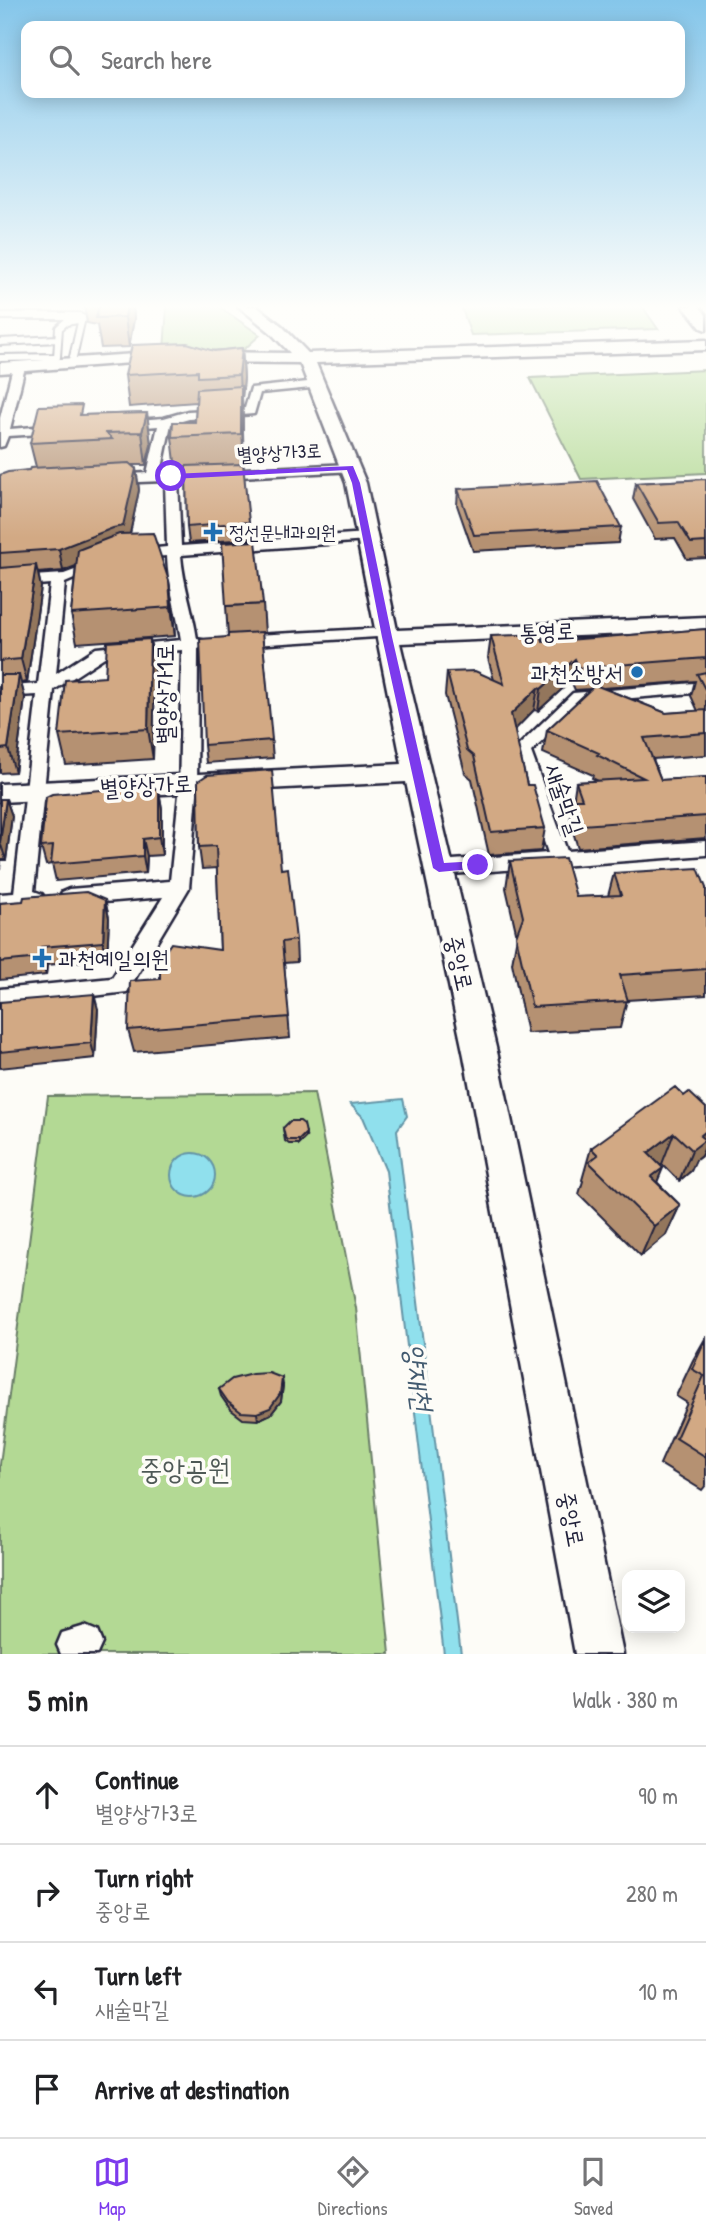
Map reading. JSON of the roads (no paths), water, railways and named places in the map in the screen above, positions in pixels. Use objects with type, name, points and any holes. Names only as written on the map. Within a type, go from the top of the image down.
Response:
[{"type":"street","points":[[16,383],[1,438],[70,429]]},
{"type":"street","points":[[111,426],[165,422],[188,415],[250,411],[255,390],[273,383]]},
{"type":"street","name":"중앙로","points":[[316,383],[356,483],[386,635],[481,1056],[598,1654]]},
{"type":"street","name":"별양상가1로","points":[[0,998],[118,986],[179,888],[188,783],[190,644],[184,605],[175,578],[176,550],[162,477],[165,422]]},
{"type":"street","name":"별양상가3로","points":[[97,480],[350,468]]},
{"type":"street","points":[[0,583],[58,579],[117,557],[176,550],[366,537]]},
{"type":"street","points":[[23,900],[58,579]]},
{"type":"street","name":"통영로","points":[[386,635],[706,624]]},
{"type":"street","points":[[0,692],[45,689],[102,651],[386,635]]},
{"type":"street","name":"새술막길","points":[[560,859],[522,751],[579,697],[706,687]]},
{"type":"street","name":"별양상가로","points":[[0,793],[419,772]]},
{"type":"street","name":"새술막길","points":[[439,868],[706,848]]},
{"type":"street","points":[[0,902],[179,888]]},
{"type":"water","name":"양재천","points":[[403,1099],[407,1116],[397,1130],[461,1654],[444,1654],[386,1171],[363,1117],[350,1104]]},
{"type":"water","points":[[193,1153],[202,1154],[209,1159],[214,1166],[214,1184],[209,1191],[202,1196],[193,1197],[184,1196],[177,1191],[172,1184],[171,1175],[172,1166],[177,1159],[184,1154]]},
{"type":"place","name":"정선문내과의원","points":[[213,532]]},
{"type":"place","name":"과천소방서","points":[[637,672]]},
{"type":"place","name":"과천예일의원","points":[[42,958]]},
{"type":"park label","name":"중앙공원","points":[[185,1469]]}]
